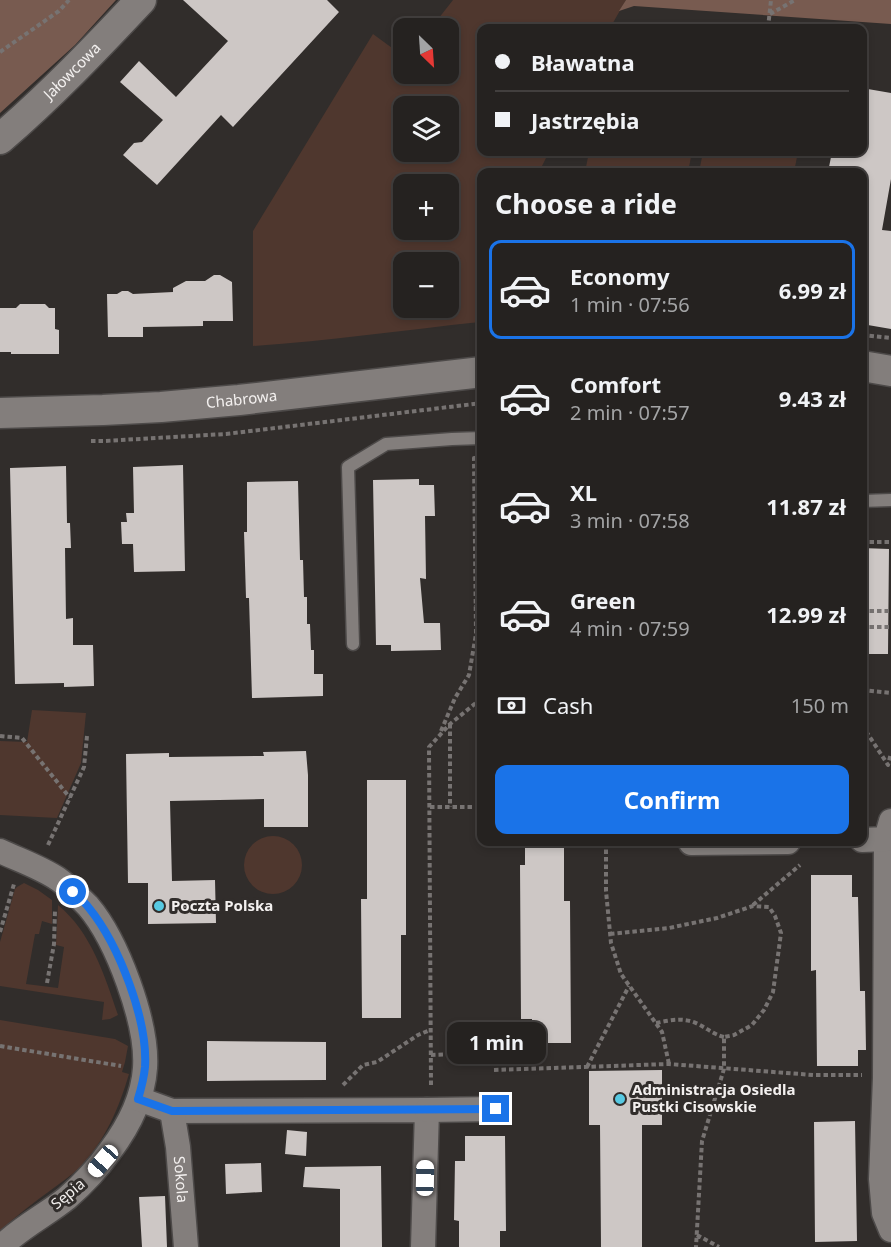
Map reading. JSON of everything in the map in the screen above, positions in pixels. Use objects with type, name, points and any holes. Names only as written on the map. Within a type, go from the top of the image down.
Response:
[{"type":"street","name":"Jałowcowa","points":[[0,139],[83,62],[141,0]]},
{"type":"street","points":[[867,367],[891,371]]},
{"type":"street","name":"Chabrowa","points":[[0,413],[161,407],[477,373]]},
{"type":"street","points":[[880,833],[885,1078],[884,1213],[891,1230]]},
{"type":"street","name":"Sępia","points":[[0,851],[26,871],[58,879],[89,907],[115,950],[127,978],[142,1033],[145,1067],[133,1113],[103,1161],[66,1198],[1,1247]]},
{"type":"street","points":[[138,1099],[172,1111],[496,1109]]},
{"type":"street","points":[[423,1247],[427,1110]]},
{"type":"street","name":"Sokola","points":[[172,1111],[178,1147],[186,1247]]},
{"type":"lane","points":[[353,644],[348,467],[386,444],[477,438]]},
{"type":"lane","points":[[867,501],[891,500]]},
{"type":"path","points":[[0,52],[59,11],[69,0]]},
{"type":"path","points":[[769,24],[771,0]]},
{"type":"path","points":[[770,14],[795,0]]},
{"type":"path","points":[[867,336],[891,338]]},
{"type":"path","points":[[440,735],[455,698],[469,675],[476,634],[474,458],[477,458]]},
{"type":"path","points":[[867,542],[891,542]]},
{"type":"path","points":[[867,611],[891,611]]},
{"type":"path","points":[[867,627],[891,627]]},
{"type":"path","points":[[867,691],[891,693]]},
{"type":"path","points":[[427,1110],[431,1090],[429,747],[450,723],[477,702]]},
{"type":"path","points":[[450,723],[450,807]]},
{"type":"path","points":[[867,733],[888,765],[891,753]]},
{"type":"path","points":[[0,736],[22,738],[70,798]]},
{"type":"path","points":[[0,932],[26,871],[70,798],[84,767],[87,736]]},
{"type":"path","points":[[430,807],[477,807]]},
{"type":"path","points":[[606,846],[606,891],[611,943],[621,974],[662,1032],[669,1064]]},
{"type":"path","points":[[753,906],[807,859]]},
{"type":"path","points":[[610,934],[669,928],[717,918],[753,906],[769,907],[775,916],[781,933],[773,992],[764,1010],[752,1025],[734,1035],[724,1037],[713,1034],[688,1020],[676,1019],[656,1023]]},
{"type":"path","points":[[47,983],[54,944],[56,909]]},
{"type":"path","points":[[587,1067],[629,986]]},
{"type":"path","points":[[342,1086],[363,1065],[376,1062],[418,1035],[430,1030]]},
{"type":"path","points":[[696,1247],[702,1141],[724,1069],[724,1037]]},
{"type":"path","points":[[0,1046],[127,1067]]},
{"type":"path","points":[[430,1055],[494,1053]]},
{"type":"path","points":[[494,1070],[669,1064],[885,1078]]},
{"type":"path","points":[[697,1235],[718,1247]]},
{"type":"shaded area","points":[[0,0],[116,0],[75,45],[0,113]]},
{"type":"shaded area","points":[[453,0],[626,0],[612,24],[477,24],[477,156],[547,156],[541,168],[477,168],[477,322],[253,346],[253,231],[373,34],[393,49],[393,84],[459,84],[459,18],[439,18]]},
{"type":"shaded area","points":[[626,0],[891,0],[891,24],[634,6],[619,11]]},
{"type":"shaded area","points":[[588,156],[691,156],[689,168],[586,168]]},
{"type":"shaded area","points":[[702,156],[797,156],[795,168],[700,168]]},
{"type":"shaded area","points":[[32,710],[86,713],[81,763],[57,818],[0,815],[0,741],[27,742]]},
{"type":"shaded area","points":[[267,836],[279,836],[294,844],[302,859],[302,871],[294,886],[279,894],[267,894],[252,886],[244,871],[244,859],[252,844]]},
{"type":"shaded area","points":[[24,883],[52,900],[52,924],[42,921],[39,934],[35,934],[26,984],[58,988],[64,947],[56,945],[58,905],[70,916],[88,941],[102,970],[118,1015],[102,1020],[104,1002],[0,986],[0,942],[15,889]]},
{"type":"shaded area","points":[[0,1020],[115,1039],[128,1046],[122,1072],[129,1074],[110,1124],[89,1157],[73,1173],[0,1231]]},
{"type":"building","points":[[183,0],[327,0],[339,12],[233,127],[221,115],[157,185],[123,155],[134,143],[142,142],[163,120],[120,82],[139,61],[176,97],[228,41]]},
{"type":"building","points":[[867,89],[891,93],[891,179],[882,230],[891,231],[891,329],[867,325],[867,168],[829,168],[831,156],[867,156]]},
{"type":"building","points":[[214,275],[220,275],[232,282],[233,321],[203,321],[203,326],[143,327],[143,337],[108,337],[107,294],[117,294],[122,291],[133,294],[173,292],[173,288],[186,281],[205,281]]},
{"type":"building","points":[[20,304],[45,304],[49,308],[55,308],[55,329],[59,330],[59,354],[0,352],[0,308],[16,308]]},
{"type":"building","points":[[183,465],[185,571],[134,572],[133,544],[122,544],[121,522],[127,522],[126,513],[134,513],[133,467]]},
{"type":"building","points":[[66,466],[67,523],[70,523],[71,548],[65,548],[66,619],[73,618],[73,645],[93,645],[94,686],[64,687],[64,683],[15,684],[10,468]]},
{"type":"building","points":[[419,479],[419,485],[434,485],[435,516],[425,516],[426,579],[420,578],[424,623],[440,623],[441,650],[391,651],[391,645],[376,645],[373,480]]},
{"type":"building","points":[[298,481],[300,560],[303,560],[307,624],[310,624],[311,650],[314,650],[314,674],[323,674],[323,696],[252,698],[249,598],[246,598],[244,532],[247,532],[247,482]]},
{"type":"building","points":[[867,548],[889,549],[888,654],[867,654]]},
{"type":"building","points":[[306,751],[308,827],[264,827],[264,799],[170,801],[172,881],[215,880],[216,923],[148,924],[148,883],[128,883],[126,754],[169,753],[169,757],[264,756],[263,752]]},
{"type":"building","points":[[367,780],[406,780],[406,935],[401,935],[401,1018],[362,1018],[361,899],[367,899]]},
{"type":"building","points":[[525,846],[564,846],[564,901],[570,901],[571,1043],[532,1043],[532,1019],[521,1019],[520,865],[525,865]]},
{"type":"building","points":[[811,875],[852,875],[852,897],[858,897],[860,991],[865,991],[866,1050],[858,1050],[858,1066],[817,1066],[816,970],[811,971]]},
{"type":"building","points":[[207,1041],[326,1042],[326,1080],[207,1081]]},
{"type":"building","points":[[662,1070],[662,1125],[642,1125],[642,1247],[601,1247],[600,1125],[589,1125],[589,1071]]},
{"type":"building","points":[[855,1121],[857,1241],[815,1242],[814,1122]]},
{"type":"building","points":[[287,1130],[307,1132],[306,1156],[285,1154]]},
{"type":"building","points":[[465,1136],[505,1136],[506,1231],[500,1231],[500,1247],[459,1247],[459,1221],[454,1220],[455,1161],[465,1161]]},
{"type":"building","points":[[261,1163],[262,1192],[226,1194],[225,1164]]},
{"type":"building","points":[[381,1166],[382,1247],[340,1247],[340,1189],[303,1187],[305,1167]]},
{"type":"building","points":[[165,1196],[167,1247],[142,1247],[139,1197]]},
{"type":"place","name":"Poczta Polska","points":[[159,906]]},
{"type":"place","name":"Administracja Osiedla Pustki Cisowskie","points":[[620,1099]]},
{"type":"route","points":[[73,892],[89,907],[103,928],[115,950],[132,992],[142,1033],[145,1067],[138,1099],[172,1111],[496,1109]]}]
